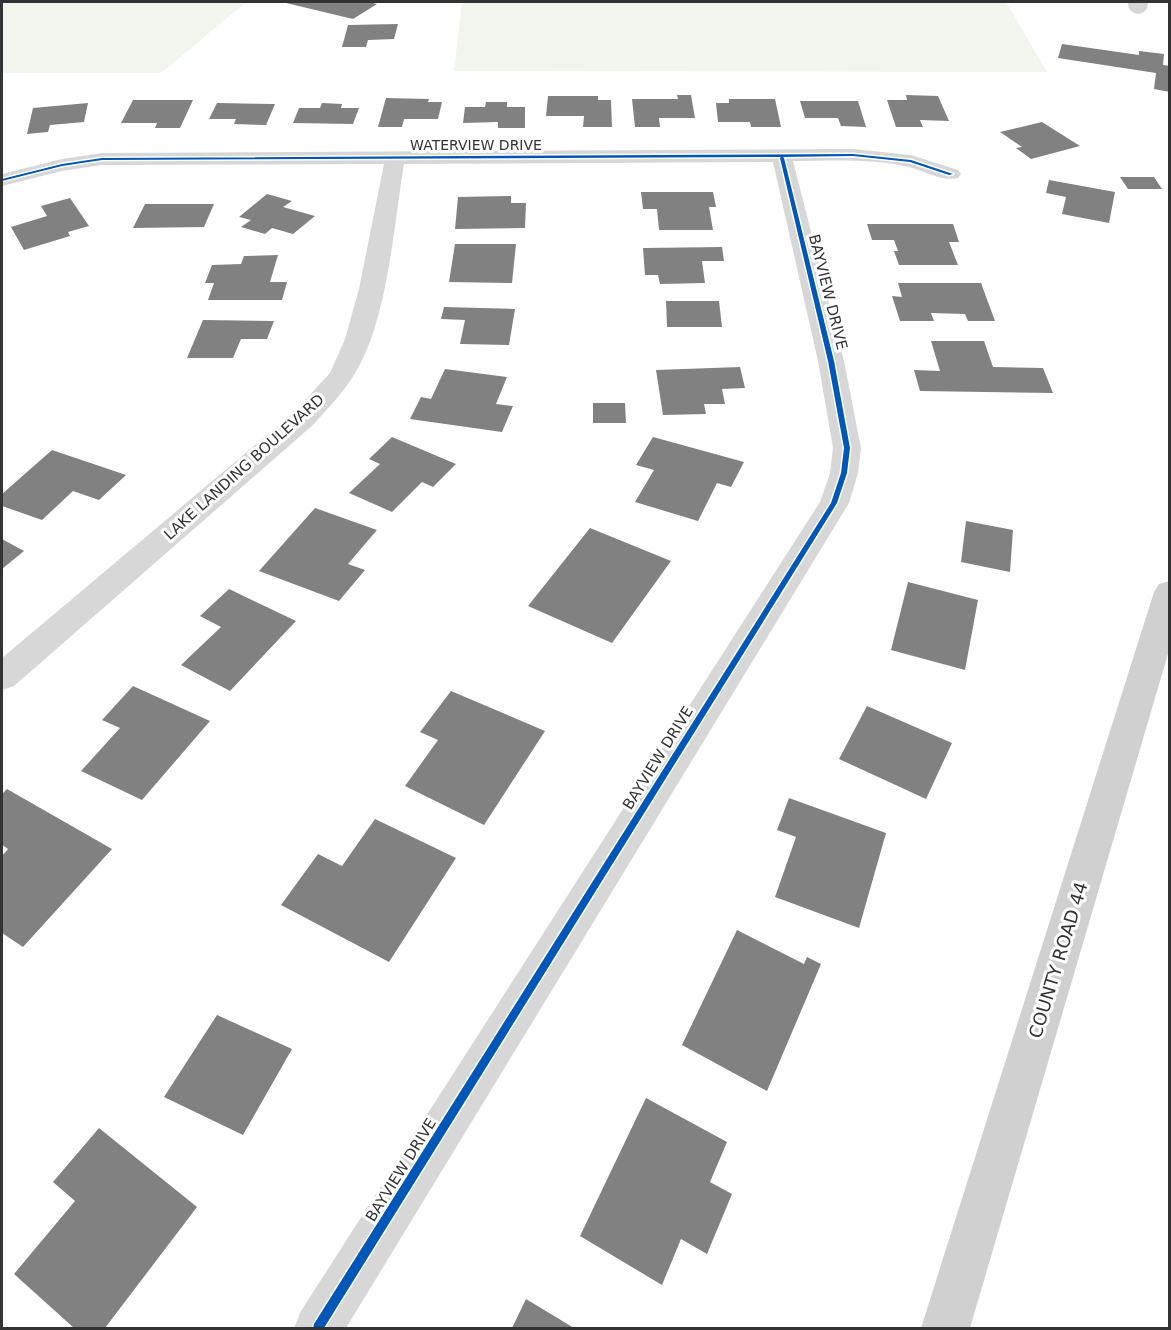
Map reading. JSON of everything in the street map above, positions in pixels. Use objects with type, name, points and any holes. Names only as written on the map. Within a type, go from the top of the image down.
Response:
[{"type":"main road","name":"COUNTY ROAD 44","points":[[945,1329],[1170,592]]},
{"type":"street","name":"WATERVIEW DRIVE","points":[[2,180],[51,167],[102,159],[883,157],[910,161],[951,174]]},
{"type":"street","name":"LAKE LANDING BOULEVARD","points":[[2,677],[303,419],[329,392],[348,362],[358,332],[371,282],[395,158]]},
{"type":"street","name":"BAYVIEW DRIVE","points":[[318,1329],[834,503],[844,473],[847,448],[831,361],[782,158]]},
{"type":"shaded area","points":[[2,2],[246,2],[161,73],[2,73]]},
{"type":"shaded area","points":[[462,2],[1006,2],[1047,72],[454,71]]},
{"type":"building","points":[[286,3],[377,4],[353,19]]},
{"type":"building","points":[[398,24],[394,39],[368,40],[366,47],[342,47],[348,25]]},
{"type":"building","points":[[1062,44],[1139,55],[1139,51],[1164,54],[1163,65],[1170,66],[1170,92],[1154,89],[1156,73],[1058,58]]},
{"type":"building","points":[[677,95],[691,95],[695,118],[659,118],[660,127],[635,127],[632,99],[678,99]]},
{"type":"building","points":[[906,95],[938,96],[949,121],[920,120],[923,127],[896,127],[887,100],[907,100]]},
{"type":"building","points":[[548,96],[598,96],[598,100],[611,100],[612,127],[583,127],[584,116],[546,116]]},
{"type":"building","points":[[386,98],[429,99],[428,102],[442,102],[438,119],[404,119],[402,127],[378,127]]},
{"type":"building","points":[[729,99],[775,99],[781,127],[751,127],[750,122],[718,122],[716,103],[729,103]]},
{"type":"building","points":[[133,100],[193,100],[180,128],[155,128],[157,123],[121,123]]},
{"type":"building","points":[[800,101],[858,101],[866,127],[841,126],[838,118],[805,118]]},
{"type":"building","points":[[486,102],[507,102],[507,107],[525,107],[525,128],[498,128],[498,122],[463,123],[465,107],[485,107]]},
{"type":"building","points":[[88,103],[84,122],[50,125],[48,132],[27,134],[33,108]]},
{"type":"building","points":[[217,103],[275,104],[266,125],[234,124],[236,119],[209,119]]},
{"type":"building","points":[[322,103],[342,104],[341,108],[359,108],[353,124],[293,123],[299,108],[320,108]]},
{"type":"building","points":[[1042,122],[1080,146],[1031,159],[1016,148],[1022,147],[1000,132]]},
{"type":"building","points":[[1120,177],[1154,177],[1162,189],[1128,189]]},
{"type":"building","points":[[1049,180],[1115,192],[1109,223],[1062,214],[1066,197],[1046,193]]},
{"type":"building","points":[[641,192],[713,192],[716,207],[709,207],[713,230],[659,230],[657,209],[643,209]]},
{"type":"building","points":[[267,194],[292,201],[283,207],[315,216],[293,234],[272,228],[265,234],[241,227],[251,220],[239,217]]},
{"type":"building","points":[[511,196],[511,203],[526,203],[525,228],[455,229],[458,197]]},
{"type":"building","points":[[70,198],[89,226],[68,232],[70,236],[24,250],[11,227],[47,216],[41,206]]},
{"type":"building","points":[[145,204],[214,204],[204,227],[133,228]]},
{"type":"building","points":[[867,224],[953,224],[959,242],[949,242],[958,265],[899,265],[894,251],[898,251],[894,240],[872,240]]},
{"type":"building","points":[[455,244],[516,244],[512,283],[449,282]]},
{"type":"building","points":[[722,247],[724,261],[702,261],[705,283],[660,284],[658,275],[645,275],[643,248]]},
{"type":"building","points":[[278,255],[270,282],[287,282],[282,300],[208,300],[214,283],[205,283],[212,265],[241,264],[244,256]]},
{"type":"building","points":[[898,283],[981,283],[995,321],[968,321],[965,314],[931,313],[934,321],[900,321],[892,296],[902,297]]},
{"type":"building","points":[[666,301],[719,301],[722,327],[667,327]]},
{"type":"building","points":[[444,307],[515,309],[509,345],[460,344],[465,320],[441,319]]},
{"type":"building","points":[[203,320],[274,321],[267,339],[241,339],[233,358],[187,358]]},
{"type":"building","points":[[931,341],[984,341],[993,367],[1043,368],[1053,393],[920,391],[914,370],[940,371]]},
{"type":"building","points":[[740,367],[745,388],[722,389],[725,404],[704,404],[706,414],[663,415],[656,370]]},
{"type":"building","points":[[445,369],[507,377],[496,404],[513,406],[502,432],[410,419],[421,397],[431,399]]},
{"type":"building","points":[[593,403],[625,403],[626,423],[593,423]]},
{"type":"building","points":[[392,437],[456,464],[433,487],[422,482],[392,512],[349,493],[380,464],[369,459]]},
{"type":"building","points":[[653,437],[744,462],[731,487],[717,483],[698,521],[635,502],[654,470],[636,465]]},
{"type":"building","points":[[52,450],[126,475],[99,500],[73,491],[42,520],[2,506],[2,494]]},
{"type":"building","points":[[315,508],[377,530],[348,564],[365,570],[339,601],[259,571]]},
{"type":"building","points":[[966,521],[1013,530],[1010,572],[961,562]]},
{"type":"building","points":[[590,528],[671,561],[612,643],[528,606]]},
{"type":"building","points":[[2,539],[24,551],[2,569]]},
{"type":"building","points":[[908,582],[978,600],[965,670],[891,650]]},
{"type":"building","points":[[229,589],[296,621],[230,691],[181,665],[221,627],[200,616]]},
{"type":"building","points":[[133,686],[210,721],[142,800],[81,771],[120,728],[102,720]]},
{"type":"building","points":[[451,691],[545,731],[484,825],[405,786],[438,740],[420,732]]},
{"type":"building","points":[[867,706],[952,743],[926,799],[839,759]]},
{"type":"building","points":[[7,789],[112,849],[23,947],[2,933],[2,856],[8,849],[2,845],[2,794]]},
{"type":"building","points":[[789,798],[886,833],[859,928],[775,897],[796,837],[777,830]]},
{"type":"building","points":[[375,819],[456,858],[389,962],[281,905],[318,854],[342,866]]},
{"type":"building","points":[[737,930],[804,964],[807,957],[821,964],[767,1091],[682,1045]]},
{"type":"building","points":[[217,1015],[292,1049],[243,1135],[164,1097]]},
{"type":"building","points":[[646,1098],[727,1142],[710,1182],[732,1194],[707,1254],[681,1239],[662,1285],[580,1236]]},
{"type":"building","points":[[99,1128],[197,1207],[105,1328],[74,1328],[14,1274],[75,1201],[53,1182]]},
{"type":"building","points":[[526,1299],[574,1328],[512,1328]]},
{"type":"cycle path","points":[[2,180],[62,165],[102,159],[853,155],[911,161],[951,174]]},
{"type":"cycle path","points":[[318,1328],[834,503],[844,473],[847,448],[831,361],[782,158]]}]
